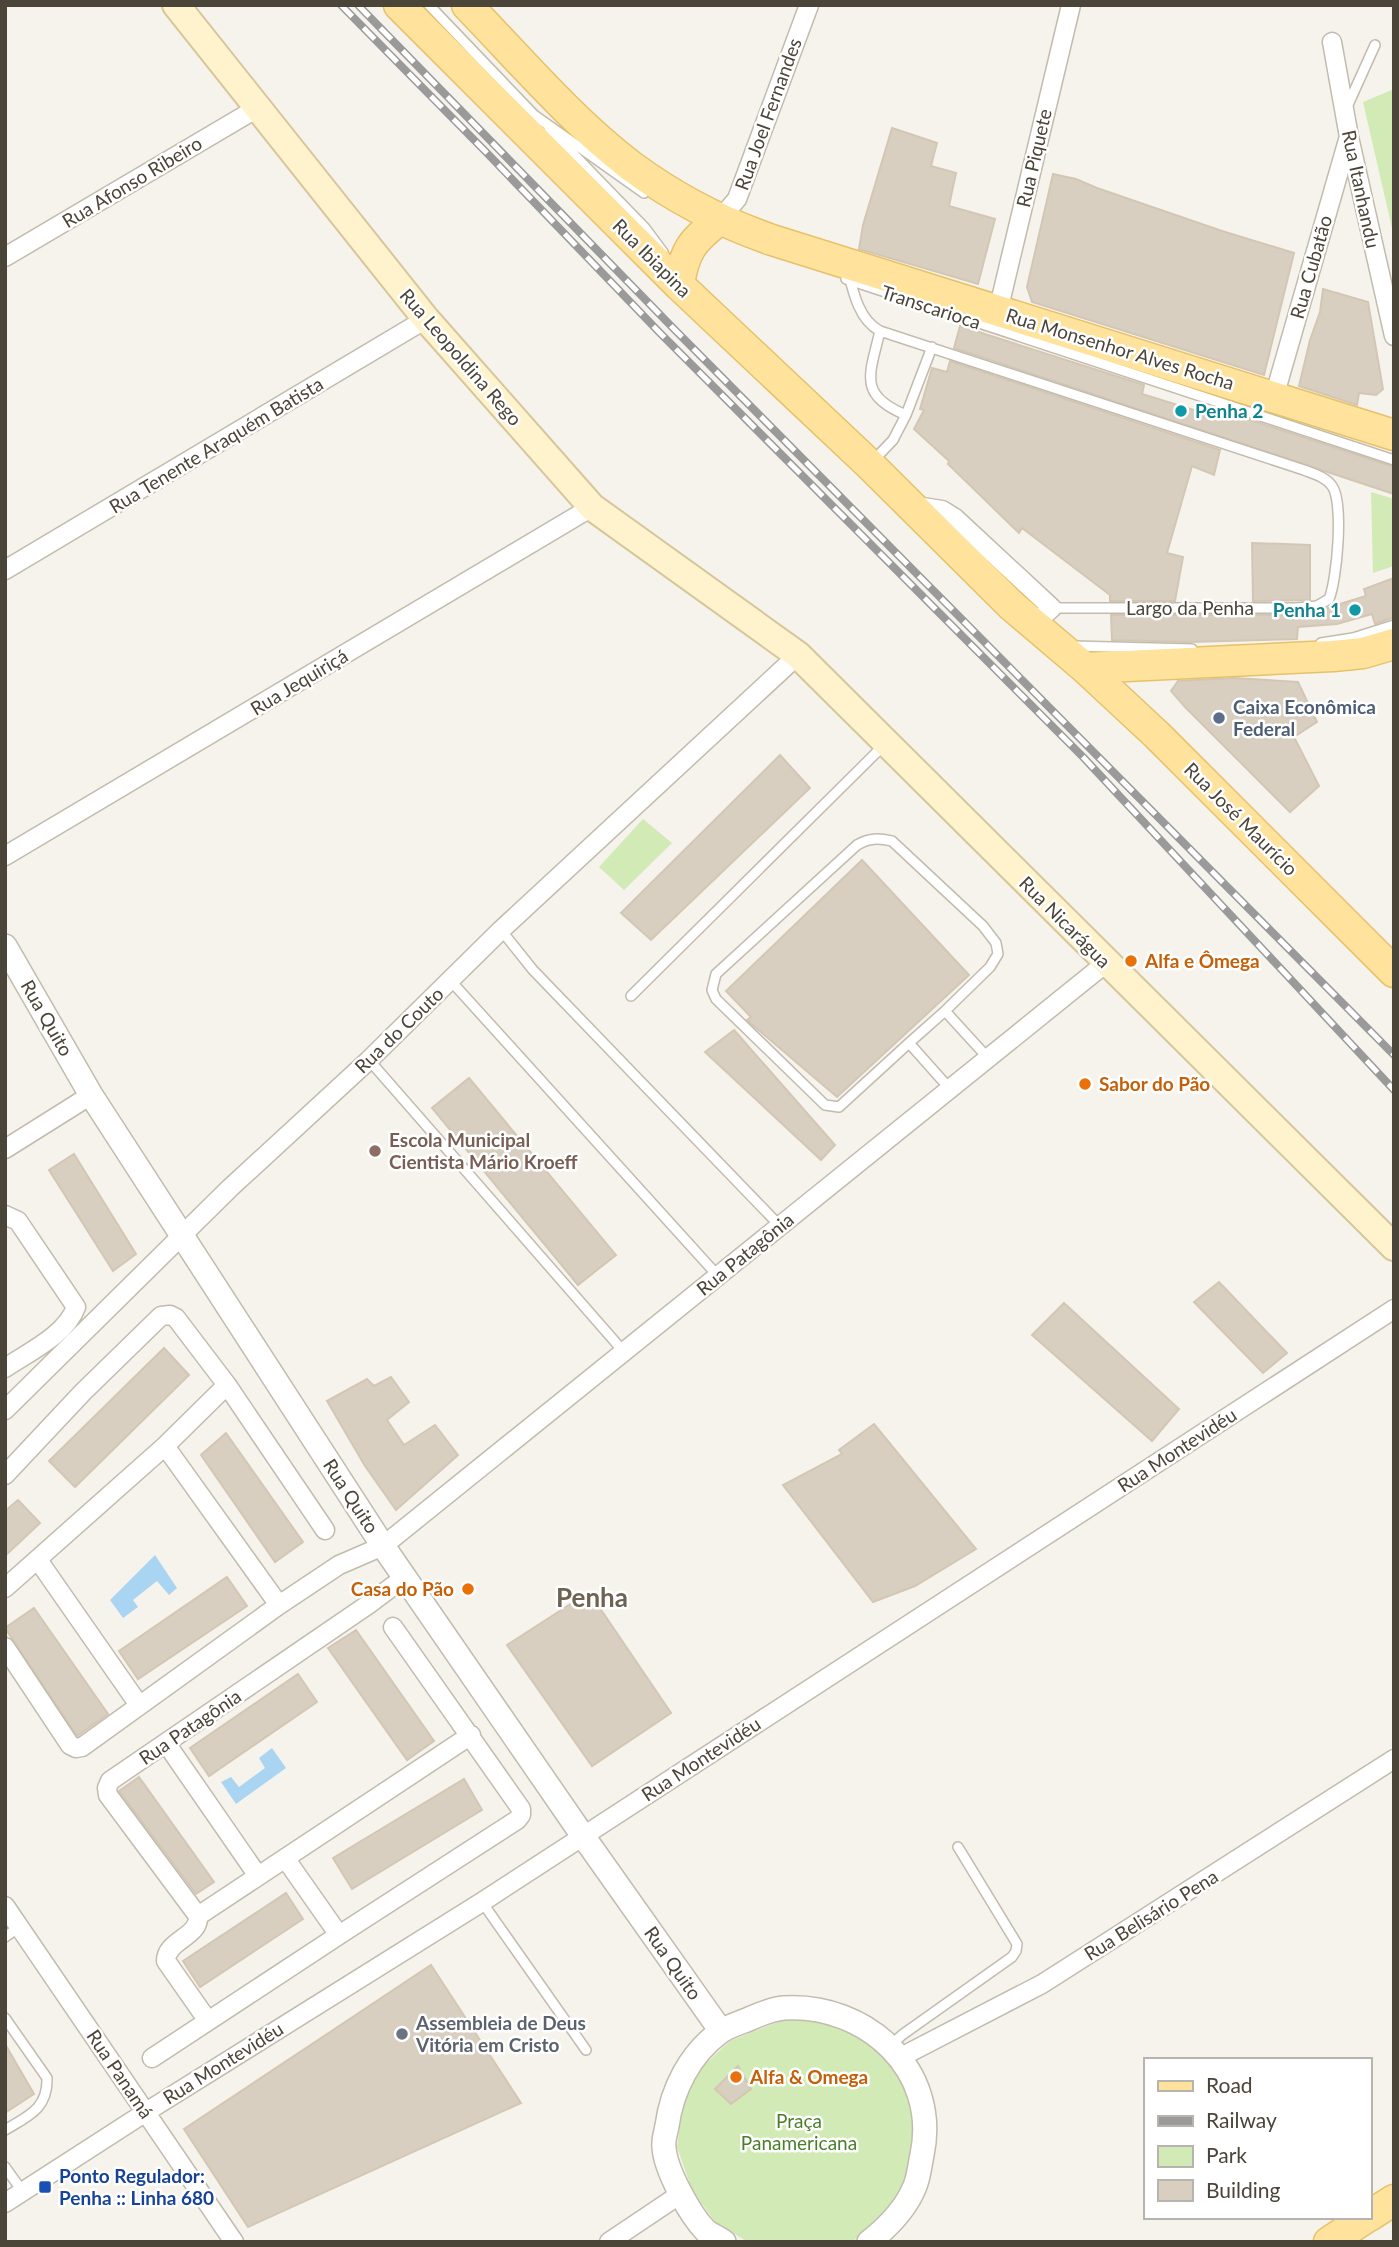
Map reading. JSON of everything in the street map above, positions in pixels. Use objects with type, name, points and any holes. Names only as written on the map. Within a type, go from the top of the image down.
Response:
[{"type":"main road","name":"Rua Leopoldina Rego","points":[[176,5],[426,319],[592,507],[798,655]]},
{"type":"main road","name":"Rua Ibiapina","points":[[400,5],[679,285],[910,505],[1043,616],[1058,646],[1085,668]]},
{"type":"main road","name":"Rua Monsenhor Alves Rocha","points":[[467,5],[582,123],[632,166],[711,226],[746,231],[845,273],[998,311],[1394,435]]},
{"type":"main road","points":[[679,285],[687,251],[696,238],[711,226]]},
{"type":"main road","points":[[1085,668],[1334,656],[1363,653],[1394,644]]},
{"type":"main road","name":"Rua Nicarágua","points":[[798,655],[1394,1248]]},
{"type":"main road","name":"Rua José Maurício","points":[[1085,668],[1167,745],[1394,972]]},
{"type":"main road","points":[[1371,2214],[1394,2200]]},
{"type":"main road","points":[[1329,2242],[1364,2219]]},
{"type":"street","name":"Rua Joel Fernandes","points":[[711,226],[737,199],[809,5]]},
{"type":"street","name":"Rua Piquete","points":[[998,311],[1071,5]]},
{"type":"street","name":"Rua Itanhandu","points":[[1332,42],[1349,137],[1394,336]]},
{"type":"street","name":"Rua Afonso Ribeiro","points":[[5,257],[259,107]]},
{"type":"street","name":"Rua Cubatão","points":[[1274,397],[1349,137]]},
{"type":"street","name":"Rua Tenente Araquém Batista","points":[[5,570],[426,319]]},
{"type":"street","name":"Rua Jequiriçá","points":[[5,856],[592,507]]},
{"type":"street","name":"Rua do Couto","points":[[5,1410],[181,1236],[369,1060],[501,930],[798,655]]},
{"type":"street","name":"Rua Quito","points":[[5,946],[91,1095],[383,1546],[721,2031]]},
{"type":"street","name":"Rua Patagônia","points":[[5,1647],[70,1745],[82,1747],[339,1564],[383,1546],[1106,963]]},
{"type":"street","points":[[5,1149],[91,1095]]},
{"type":"street","points":[[5,1215],[18,1221],[76,1307],[73,1317],[58,1331],[5,1368]]},
{"type":"street","name":"Rua Montevidéu","points":[[5,2203],[482,1902],[1394,1309]]},
{"type":"street","points":[[5,1475],[83,1392],[161,1316],[170,1315],[176,1318],[227,1385],[324,1531]]},
{"type":"street","points":[[5,1588],[165,1446],[227,1385]]},
{"type":"street","points":[[165,1446],[279,1605]]},
{"type":"street","points":[[38,1560],[139,1705]]},
{"type":"street","name":"Rua Patagônia","points":[[198,1916],[108,1795],[110,1781],[405,1577]]},
{"type":"street","points":[[152,2058],[521,1815],[521,1809],[471,1735],[393,1627]]},
{"type":"street","points":[[208,2021],[166,1961],[169,1950],[195,1928],[198,1916],[471,1735]]},
{"type":"street","points":[[166,1743],[258,1876]]},
{"type":"street","name":"Rua Belisário Pena","points":[[895,2051],[1042,1984],[1394,1759]]},
{"type":"street","points":[[285,1858],[340,1935]]},
{"type":"street","name":"Rua Panamá","points":[[5,1906],[12,1932],[146,2112],[234,2242]]},
{"type":"street","points":[[724,2242],[706,2231],[680,2195],[664,2147],[670,2103],[689,2063],[721,2031],[764,2013],[782,2008],[799,2008],[823,2011],[854,2022],[895,2051],[921,2099],[925,2142],[915,2186],[892,2224],[869,2242]]},
{"type":"street","points":[[609,2242],[680,2195]]},
{"type":"lane","points":[[429,5],[657,241],[679,285]]},
{"type":"lane","points":[[1345,112],[1375,45]]},
{"type":"lane","points":[[534,115],[651,197]]},
{"type":"lane","points":[[845,273],[863,315],[873,327],[932,347],[906,415],[893,440],[870,465]]},
{"type":"lane","name":"Transcarioca","points":[[845,273],[1394,460]]},
{"type":"lane","points":[[880,331],[870,385],[873,395],[882,403],[906,415]]},
{"type":"lane","name":"Largo da Penha","points":[[932,347],[1304,470],[1327,480],[1334,488],[1338,501],[1335,583],[1326,603],[1296,608],[1043,616]]},
{"type":"lane","points":[[1308,643],[1353,638],[1394,625]]},
{"type":"lane","points":[[1058,646],[1201,649]]},
{"type":"lane","points":[[631,996],[886,743]]},
{"type":"lane","points":[[879,838],[892,841],[983,926],[996,943],[998,954],[990,967],[945,1011],[839,1107],[832,1107],[825,1105],[716,999],[712,990],[716,974],[857,845],[879,838]]},
{"type":"lane","points":[[501,930],[533,970],[780,1226]]},
{"type":"lane","points":[[450,980],[718,1276]]},
{"type":"lane","points":[[945,1011],[988,1058]]},
{"type":"lane","points":[[909,1043],[950,1089]]},
{"type":"lane","points":[[369,1060],[624,1352]]},
{"type":"lane","points":[[895,2051],[902,2035],[1012,1957],[1016,1951],[1017,1944],[958,1847]]},
{"type":"lane","points":[[482,1902],[586,2050]]},
{"type":"lane","points":[[5,2018],[47,2078],[47,2090],[42,2104],[5,2130]]},
{"type":"lane","points":[[5,2167],[23,2192]]},
{"type":"green space","points":[[1394,89],[1394,237],[1363,102]]},
{"type":"green space","points":[[1371,492],[1394,499],[1394,566],[1373,573]]},
{"type":"green space","points":[[643,819],[672,843],[624,890],[599,867]]},
{"type":"green space","name":"Praça Panamericana","points":[[783,2020],[824,2022],[862,2038],[892,2067],[912,2101],[916,2141],[908,2181],[887,2215],[853,2241],[748,2242],[716,2223],[692,2190],[677,2147],[683,2106],[700,2069],[730,2041]]},
{"type":"water","points":[[155,1555],[177,1588],[169,1595],[157,1581],[133,1600],[138,1607],[123,1618],[110,1600]]},
{"type":"water","points":[[272,1748],[286,1768],[236,1804],[221,1782],[231,1777],[239,1787],[265,1768],[259,1758]]},
{"type":"building","points":[[892,128],[937,143],[931,166],[956,173],[949,206],[995,219],[978,284],[859,249],[863,225]]},
{"type":"building","points":[[1053,174],[1076,179],[1222,231],[1294,253],[1264,375],[1032,302],[1027,287]]},
{"type":"building","points":[[1323,289],[1368,302],[1383,389],[1376,395],[1359,393],[1357,405],[1299,386],[1320,312]]},
{"type":"building","name":"Penha 2","points":[[960,326],[1144,385],[1142,394],[1226,420],[1229,413],[1394,467],[1394,494],[954,348]]},
{"type":"building","points":[[950,361],[1220,450],[1214,475],[1192,466],[1167,553],[1183,557],[1175,601],[1110,601],[1110,595],[1022,528],[1019,533],[914,429],[924,410],[920,409],[932,368],[947,372]]},
{"type":"building","points":[[1252,543],[1310,545],[1310,600],[1253,601]]},
{"type":"building","name":"Penha 1","points":[[1394,578],[1394,617],[1375,624],[1372,614],[1337,624],[1298,627],[1297,639],[1187,642],[1112,640],[1111,615],[1318,613],[1366,596],[1364,589]]},
{"type":"building","points":[[1234,678],[1298,682],[1317,722],[1294,737],[1319,786],[1290,812],[1171,691],[1178,681]]},
{"type":"building","points":[[780,755],[810,788],[651,940],[621,913]]},
{"type":"building","points":[[862,860],[969,975],[837,1097],[748,1021],[751,1017],[726,991]]},
{"type":"building","points":[[734,1030],[835,1145],[821,1160],[705,1052]]},
{"type":"building","points":[[469,1078],[616,1255],[578,1285],[432,1108]]},
{"type":"building","points":[[74,1154],[136,1254],[113,1271],[49,1170]]},
{"type":"building","points":[[1219,1282],[1287,1353],[1263,1373],[1194,1302]]},
{"type":"building","points":[[1064,1303],[1179,1409],[1152,1441],[1032,1335]]},
{"type":"building","points":[[164,1348],[189,1375],[75,1487],[49,1461]]},
{"type":"building","points":[[391,1377],[409,1402],[387,1420],[404,1445],[435,1425],[458,1455],[396,1510],[365,1466],[327,1401],[367,1379],[374,1386]]},
{"type":"building","points":[[874,1424],[976,1549],[915,1586],[873,1602],[783,1485],[842,1454],[839,1450]]},
{"type":"building","points":[[226,1433],[303,1542],[275,1562],[201,1455]]},
{"type":"building","points":[[18,1500],[40,1523],[5,1556],[5,1511]]},
{"type":"building","points":[[227,1577],[247,1606],[138,1679],[119,1651]]},
{"type":"building","points":[[589,1592],[671,1713],[592,1766],[507,1645]]},
{"type":"building","points":[[34,1608],[108,1714],[77,1736],[5,1628]]},
{"type":"building","points":[[356,1630],[434,1741],[407,1760],[328,1648]]},
{"type":"building","points":[[298,1674],[317,1702],[209,1776],[190,1748]]},
{"type":"building","points":[[139,1777],[214,1882],[196,1894],[119,1791]]},
{"type":"building","points":[[464,1779],[482,1810],[352,1889],[333,1858]]},
{"type":"building","points":[[286,1893],[303,1919],[200,1987],[183,1961]]},
{"type":"building","name":"Assembleia de Deus Vitória em Cristo","points":[[431,1965],[521,2103],[248,2227],[184,2129]]},
{"type":"building","points":[[5,2044],[34,2094],[5,2113]]},
{"type":"building","name":"Alfa & Omega","points":[[738,2066],[751,2089],[731,2104],[715,2089]]},
{"type":"railway","points":[[341,5],[660,333],[1083,757],[1394,1090]]},
{"type":"railway","points":[[358,5],[675,330],[1394,1055]]},
{"type":"place","name":"Penha 2","points":[[1181,411]]},
{"type":"place","name":"Penha 1","points":[[1355,610]]},
{"type":"place","name":"Caixa Econômica Federal","points":[[1219,718]]},
{"type":"place","name":"Alfa e Ômega","points":[[1131,961]]},
{"type":"place","name":"Sabor do Pão","points":[[1085,1084]]},
{"type":"place","name":"Escola Municipal Cientista Mário Kroeff","points":[[375,1151]]},
{"type":"place","name":"Casa do Pão","points":[[468,1589]]},
{"type":"place","name":"Assembleia de Deus Vitória em Cristo","points":[[402,2034]]},
{"type":"place","name":"Alfa & Omega","points":[[736,2077]]},
{"type":"place","name":"Ponto Regulador: Penha :: Linha 680","points":[[45,2187]]},
{"type":"district","name":"Penha","points":[[592,1598]]}]
